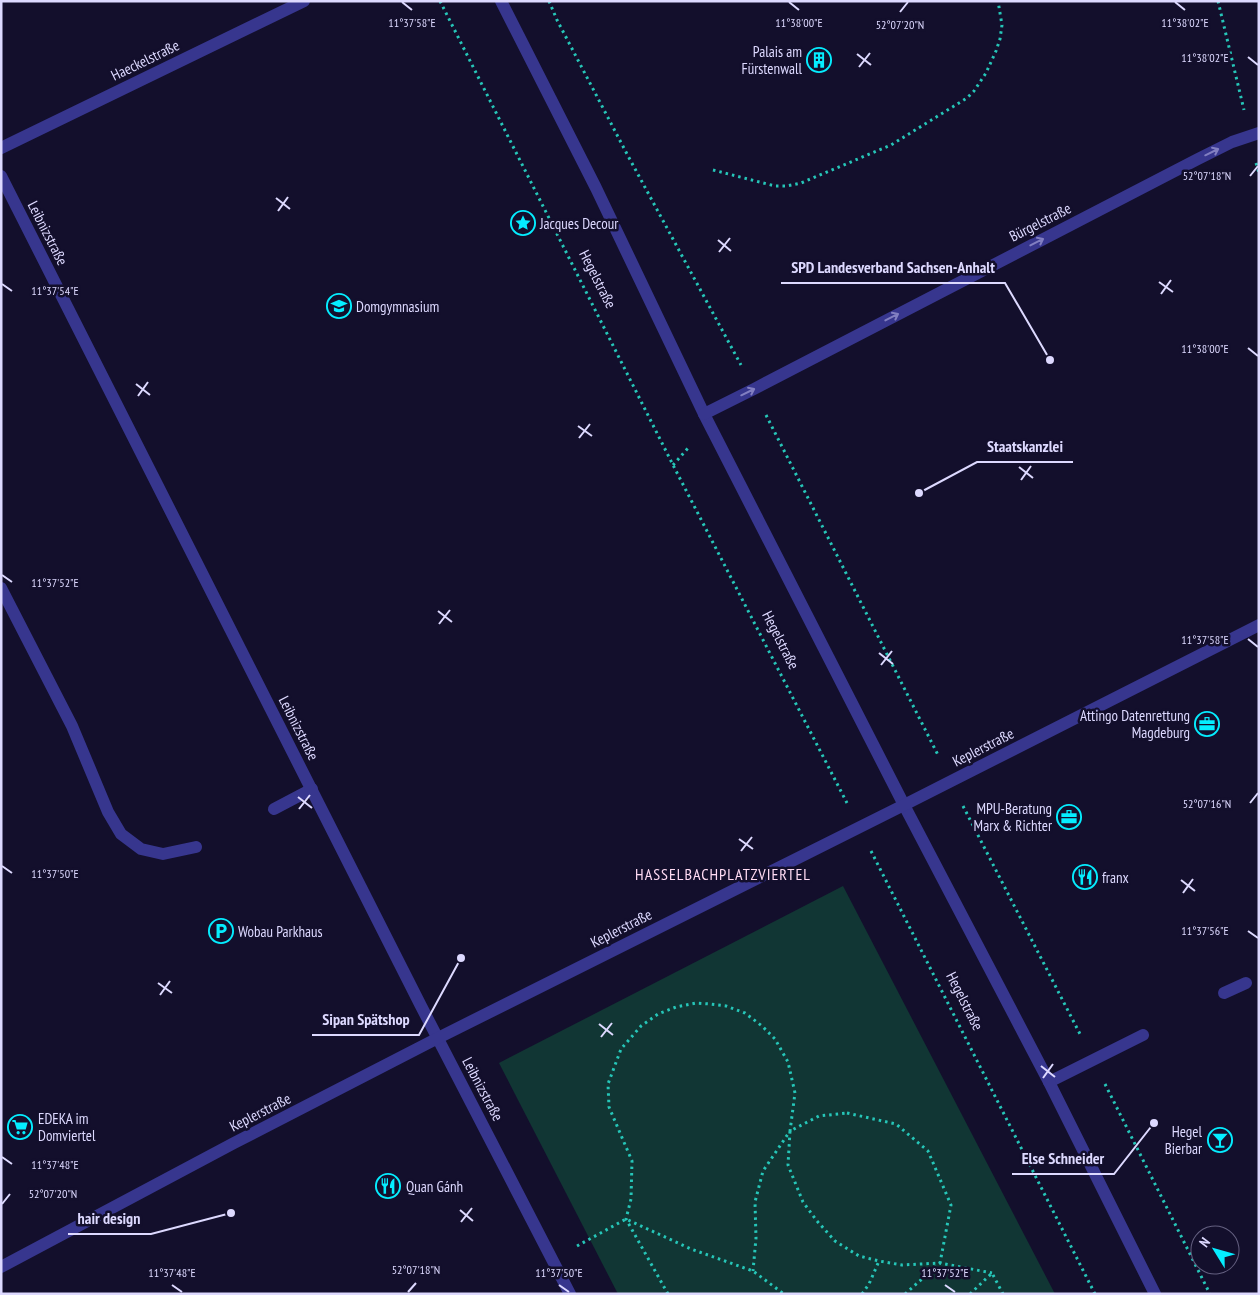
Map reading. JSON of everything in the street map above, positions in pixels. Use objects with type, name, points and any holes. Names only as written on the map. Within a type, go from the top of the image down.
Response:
[{"type":"street","name":"Haeckelstraße","points":[[1,148],[304,1]]},
{"type":"street","points":[[501,1],[596,188],[704,414],[904,805],[1049,1082],[1155,1294]]},
{"type":"street","name":"Bürgelstraße","points":[[704,414],[1198,159],[1232,142],[1259,133]]},
{"type":"street","name":"Leibnizstraße","points":[[1,176],[438,1038],[570,1294]]},
{"type":"street","points":[[1,588],[72,726],[108,812],[121,834],[142,849],[163,854],[196,848]]},
{"type":"street","name":"Keplerstraße","points":[[1,1267],[234,1143],[438,1038],[859,828],[1259,625]]},
{"type":"street","points":[[274,809],[312,789]]},
{"type":"street","points":[[1224,993],[1246,983]]},
{"type":"street","points":[[1049,1082],[1143,1035]]},
{"type":"path","name":"Hegelstraße","points":[[440,1],[673,465],[1095,1294]]},
{"type":"path","points":[[549,1],[557,20],[627,154],[740,364]]},
{"type":"path","points":[[713,170],[774,186],[787,186],[801,183],[874,153],[899,140],[967,98],[979,84],[989,67],[1000,39],[1002,24],[998,1]]},
{"type":"path","points":[[1218,1],[1245,114]]},
{"type":"path","points":[[1257,168],[1259,173]]},
{"type":"path","points":[[764,410],[937,754]]},
{"type":"path","points":[[668,1294],[626,1220],[631,1200],[632,1161],[609,1106],[608,1084],[621,1049],[641,1026],[658,1014],[676,1007],[696,1003],[726,1006],[745,1013],[775,1039],[788,1062],[795,1093],[788,1165],[803,1202],[835,1241],[859,1256],[880,1261],[902,1265],[940,1263],[992,1273]]},
{"type":"path","points":[[753,1271],[756,1238],[755,1202],[763,1171],[790,1131],[819,1116],[847,1113],[896,1124],[928,1151],[951,1205],[940,1263],[905,1294]]},
{"type":"path","points":[[553,1260],[626,1220]]},
{"type":"path","points":[[626,1220],[691,1249],[753,1271],[784,1294]]},
{"type":"path","points":[[862,1294],[880,1261]]},
{"type":"path","points":[[970,1294],[992,1273]]},
{"type":"path","points":[[992,1273],[1003,1294]]},
{"type":"green space","points":[[843,886],[1055,1294],[618,1294],[499,1063]]},
{"type":"place","name":"Palais am Fürstenwall","points":[[819,60]]},
{"type":"place","name":"Jacques Decour","points":[[523,223]]},
{"type":"place","name":"Domgymnasium","points":[[339,306]]},
{"type":"place","name":"SPD Landesverband Sachsen-Anhalt","points":[[1050,360]]},
{"type":"place","name":"Staatskanzlei","points":[[919,493]]},
{"type":"place","name":"Attingo Datenrettung Magdeburg","points":[[1207,724]]},
{"type":"place","name":"MPU-Beratung Marx & Richter","points":[[1069,817]]},
{"type":"place","name":"franx","points":[[1085,877]]},
{"type":"place","name":"Wobau Parkhaus","points":[[221,931]]},
{"type":"place","name":"Sipan Spätshop","points":[[461,958]]},
{"type":"place","name":"Else Schneider","points":[[1154,1123]]},
{"type":"place","name":"EDEKA im Domviertel","points":[[20,1127]]},
{"type":"place","name":"Hegel Bierbar","points":[[1220,1140]]},
{"type":"place","name":"Quan Gánh","points":[[388,1186]]},
{"type":"place","name":"hair design","points":[[231,1213]]},
{"type":"district","name":"HASSELBACHPLATZVIERTEL","points":[[723,874]]}]
